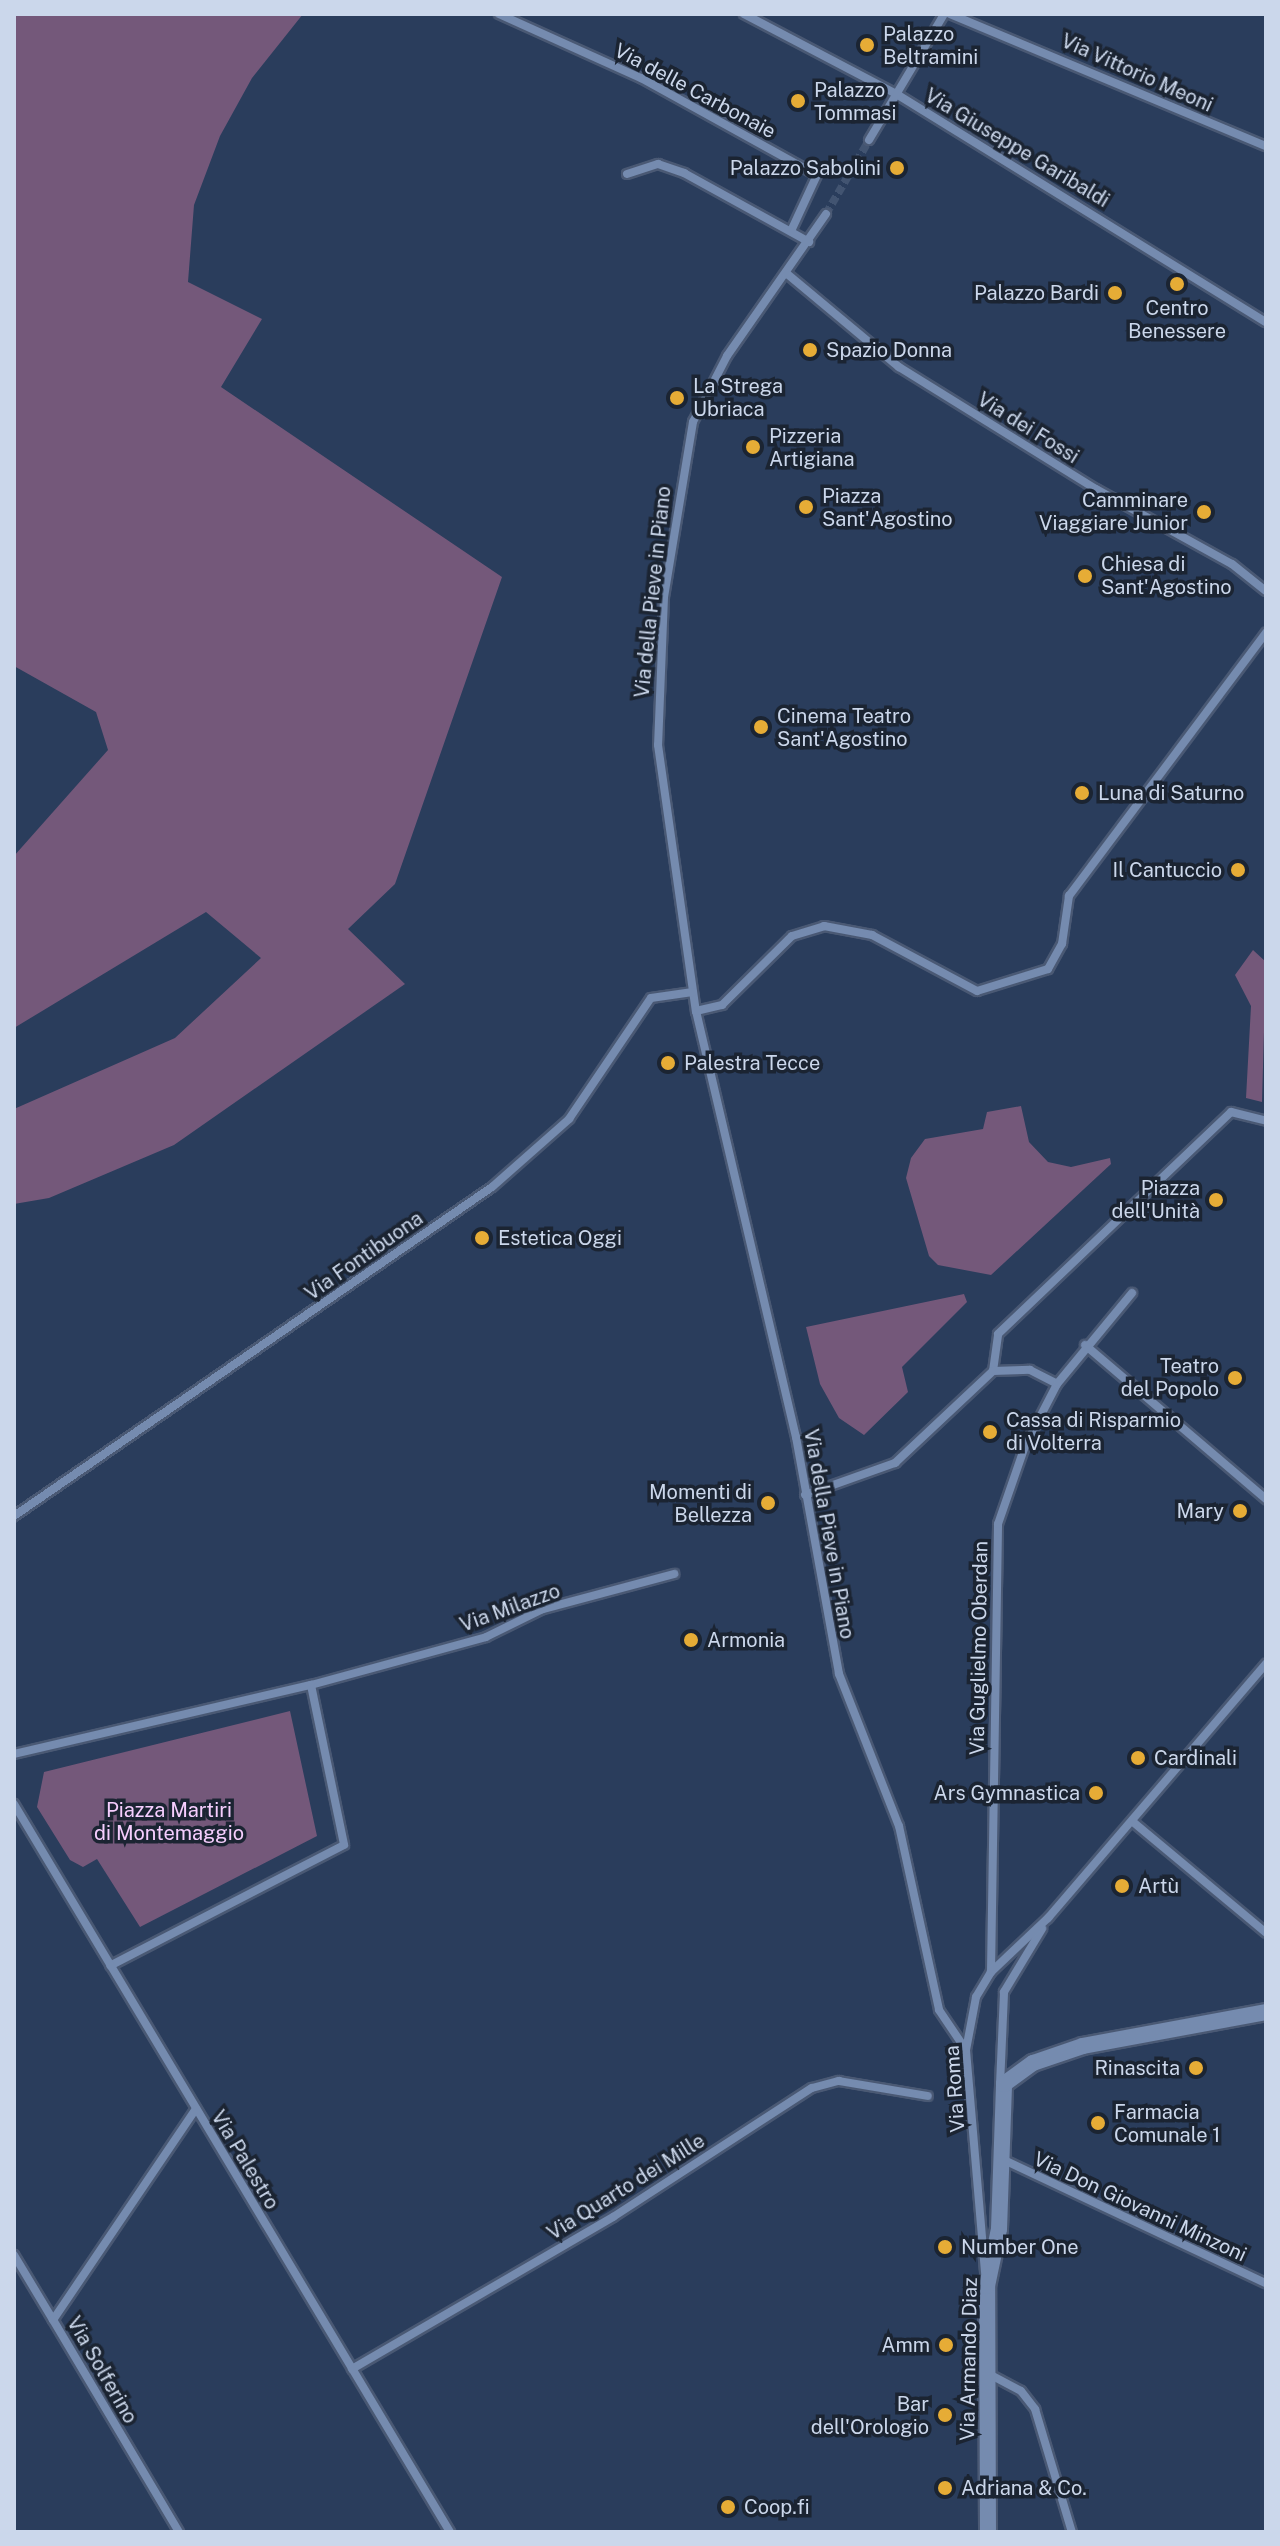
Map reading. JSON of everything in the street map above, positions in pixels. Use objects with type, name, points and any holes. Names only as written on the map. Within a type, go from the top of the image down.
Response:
[{"type":"main road","points":[[1000,2092],[1013,2075],[1051,2055],[1266,2012]]},
{"type":"main road","name":"Via Armando Diaz","points":[[988,2532],[987,2286],[999,2229],[1000,2092]]},
{"type":"street","name":"Via delle Carbonaie","points":[[499,14],[641,78],[817,175],[791,231]]},
{"type":"street","name":"Via Giuseppe Garibaldi","points":[[744,14],[898,95],[1266,322]]},
{"type":"street","points":[[869,140],[947,14]]},
{"type":"street","name":"Via Vittorio Meoni","points":[[947,14],[1266,146]]},
{"type":"street","points":[[627,174],[658,164],[809,242]]},
{"type":"street","name":"Via della Pieve in Piano","points":[[826,214],[727,356],[693,422],[664,597],[658,745],[696,1011],[805,1495],[839,1674],[899,1826],[939,2010],[966,2050]]},
{"type":"street","name":"Via dei Fossi","points":[[786,273],[899,367],[1096,489],[1232,564],[1266,591]]},
{"type":"street","points":[[696,1011],[722,1005],[806,929],[856,929],[977,991],[1035,977],[1062,944],[1069,896],[1266,633]]},
{"type":"street","name":"Via Fontibuona","points":[[14,1516],[535,1153],[569,1119],[651,998],[693,992]]},
{"type":"street","points":[[993,1371],[994,1343],[1005,1327],[1231,1112],[1266,1121]]},
{"type":"street","name":"Via Guglielmo Oberdan","points":[[991,1972],[998,1524],[1025,1446],[1057,1384],[1085,1345],[1132,1293]]},
{"type":"street","points":[[1085,1345],[1266,1499]]},
{"type":"street","points":[[805,1495],[895,1463],[993,1371],[1030,1370],[1057,1384]]},
{"type":"street","name":"Via Milazzo","points":[[311,1685],[486,1637],[543,1609],[674,1574]]},
{"type":"street","name":"Via Roma","points":[[987,2286],[966,2050],[976,1997],[991,1972],[1048,1918],[1266,1664]]},
{"type":"street","points":[[14,1754],[311,1685],[344,1845],[110,1966]]},
{"type":"street","name":"Via Palestro","points":[[14,1804],[450,2532]]},
{"type":"street","points":[[1133,1822],[1266,1933]]},
{"type":"street","name":"Via Roma","points":[[1000,2092],[1004,1992],[1048,1918]]},
{"type":"street","name":"Via Quarto dei Mille","points":[[352,2369],[613,2217],[812,2088],[839,2081],[928,2096]]},
{"type":"street","name":"Via Solferino","points":[[179,2532],[53,2320],[196,2109]]},
{"type":"street","name":"Via Don Giovanni Minzoni","points":[[1001,2159],[1266,2283]]},
{"type":"street","points":[[14,2255],[53,2320]]},
{"type":"street","points":[[987,2373],[1021,2391],[1044,2429],[1072,2532]]},
{"type":"green space","points":[[14,14],[303,14],[252,78],[220,136],[194,205],[188,282],[262,319],[221,387],[502,577],[395,884],[348,929],[405,984],[174,1145],[49,1198],[14,1204],[14,1109],[175,1038],[261,958],[206,912],[14,1028],[14,856],[108,750],[96,712],[14,666]]},
{"type":"green space","points":[[1253,950],[1266,962],[1262,1102],[1246,1098],[1251,1006],[1235,975]]},
{"type":"green space","points":[[1021,1106],[1029,1142],[1048,1162],[1071,1167],[1110,1158],[1111,1164],[991,1275],[938,1265],[929,1256],[906,1178],[911,1158],[925,1139],[983,1129],[987,1112]]},
{"type":"green space","points":[[964,1294],[967,1302],[902,1367],[908,1392],[864,1435],[839,1418],[820,1384],[806,1327]]},
{"type":"green space","name":"Piazza Martiri di Montemaggio","points":[[290,1711],[317,1836],[140,1927],[97,1859],[83,1867],[70,1860],[37,1807],[44,1772]]},
{"type":"tunnel","points":[[826,214],[869,140]]},
{"type":"place","name":"Palazzo Beltramini","points":[[867,45]]},
{"type":"place","name":"Palazzo Tommasi","points":[[798,101]]},
{"type":"place","name":"Palazzo Sabolini","points":[[897,168]]},
{"type":"place","name":"Centro Benessere","points":[[1177,284]]},
{"type":"place","name":"Palazzo Bardi","points":[[1115,293]]},
{"type":"place","name":"Spazio Donna","points":[[810,350]]},
{"type":"place","name":"La Strega Ubriaca","points":[[677,398]]},
{"type":"place","name":"Pizzeria Artigiana","points":[[753,447]]},
{"type":"place","name":"Piazza Sant'Agostino","points":[[806,507]]},
{"type":"place","name":"Camminare Viaggiare Junior","points":[[1204,512]]},
{"type":"place","name":"Chiesa di Sant'Agostino","points":[[1085,576]]},
{"type":"place","name":"Cinema Teatro Sant'Agostino","points":[[761,727]]},
{"type":"place","name":"Luna di Saturno","points":[[1082,793]]},
{"type":"place","name":"Il Cantuccio","points":[[1238,870]]},
{"type":"place","name":"Palestra Tecce","points":[[668,1063]]},
{"type":"place","name":"Piazza dell'Unità","points":[[1216,1200]]},
{"type":"place","name":"Estetica Oggi","points":[[482,1238]]},
{"type":"place","name":"Teatro del Popolo","points":[[1235,1378]]},
{"type":"place","name":"Cassa di Risparmio di Volterra","points":[[990,1432]]},
{"type":"place","name":"Momenti di Bellezza","points":[[768,1503]]},
{"type":"place","name":"Mary","points":[[1240,1511]]},
{"type":"place","name":"Armonia","points":[[691,1640]]},
{"type":"place","name":"Cardinali","points":[[1138,1758]]},
{"type":"place","name":"Ars Gymnastica","points":[[1096,1793]]},
{"type":"place","name":"Artù","points":[[1122,1886]]},
{"type":"place","name":"Rinascita","points":[[1196,2068]]},
{"type":"place","name":"Farmacia Comunale 1","points":[[1098,2123]]},
{"type":"place","name":"Number One","points":[[945,2247]]},
{"type":"place","name":"Amm","points":[[946,2345]]},
{"type":"place","name":"Bar dell'Orologio","points":[[945,2415]]},
{"type":"place","name":"Adriana & Co.","points":[[945,2488]]},
{"type":"place","name":"Coop.fi","points":[[728,2507]]}]
